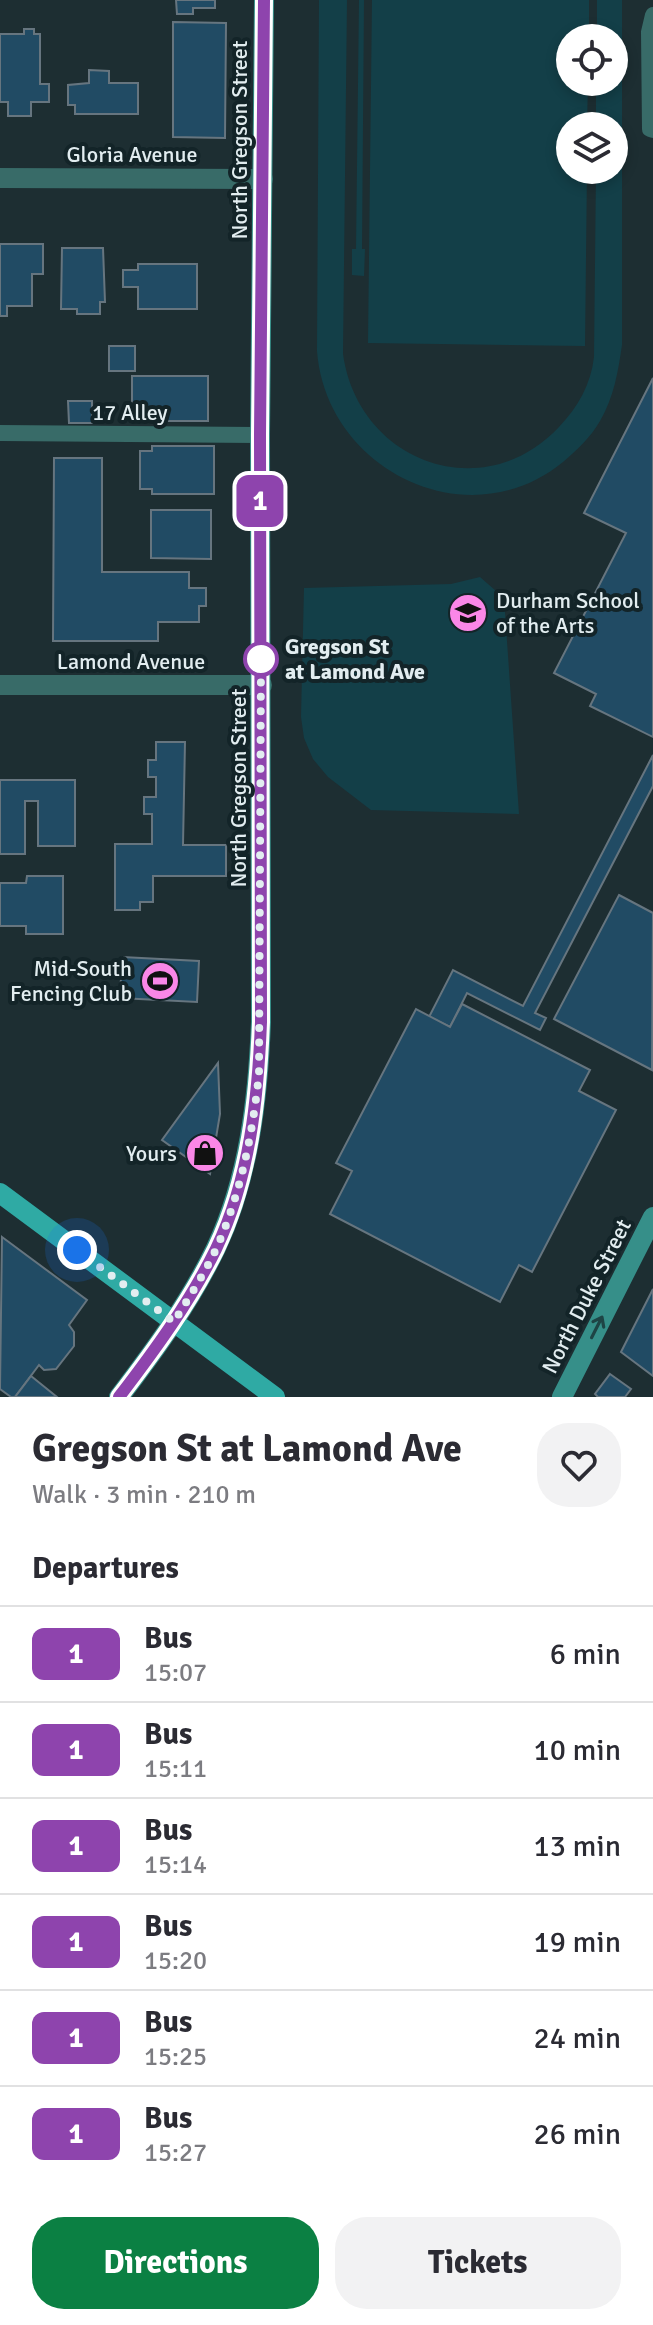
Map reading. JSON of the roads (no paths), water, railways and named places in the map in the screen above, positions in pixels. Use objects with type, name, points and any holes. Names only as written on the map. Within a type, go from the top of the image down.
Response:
[{"type":"main road","name":"North Gregson Street","points":[[119,1397],[174,1322],[217,1247],[243,1167],[256,1109],[261,1022],[260,435],[264,0]]},
{"type":"main road","points":[[0,1193],[275,1397]]},
{"type":"main road","name":"North Duke Street","points":[[562,1397],[653,1217]]},
{"type":"street","name":"Gloria Avenue","points":[[0,178],[263,179]]},
{"type":"street","name":"Lamond Avenue","points":[[0,685],[262,685]]},
{"type":"lane","points":[[653,15],[649,32],[650,129],[653,130]]},
{"type":"lane","name":"17 Alley","points":[[0,433],[260,435]]},
{"type":"place","name":"Durham School of the Arts","points":[[468,613]]},
{"type":"place","name":"Gregson St at Lamond Ave","points":[[261,659]]},
{"type":"place","name":"Mid-South Fencing Club","points":[[160,981]]},
{"type":"place","name":"Yours","points":[[205,1153]]}]
